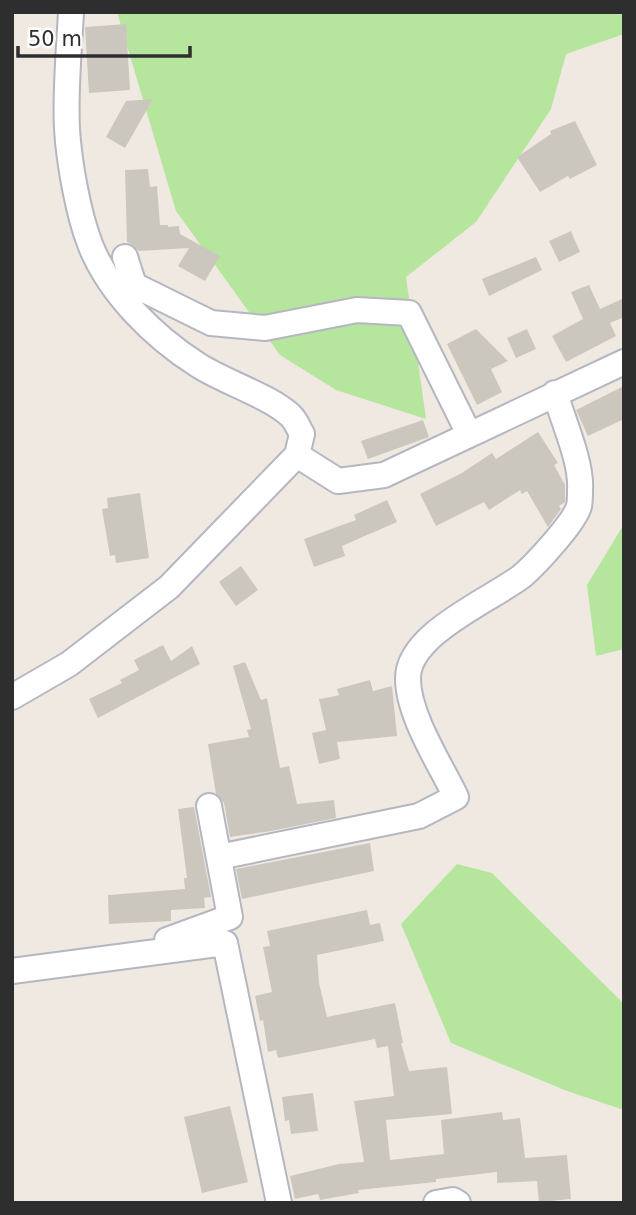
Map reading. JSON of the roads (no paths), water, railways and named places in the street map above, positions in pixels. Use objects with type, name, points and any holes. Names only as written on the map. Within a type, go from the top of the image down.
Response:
[{"type":"street","points":[[12,697],[69,664],[169,587],[297,455],[302,434],[292,417],[199,366],[164,341],[134,312],[110,280],[90,244],[75,184],[67,130],[71,12]]},
{"type":"street","points":[[125,257],[135,285],[211,323],[265,328],[358,310],[409,313],[469,434]]},
{"type":"street","points":[[297,455],[338,481],[384,475],[624,362]]},
{"type":"street","points":[[219,857],[419,816],[456,797],[416,718],[408,678],[414,658],[434,632],[523,575],[561,534],[579,508],[581,487],[578,466],[555,393]]},
{"type":"street","points":[[117,957],[230,917],[209,806]]},
{"type":"street","points":[[12,971],[225,943],[279,1203]]},
{"type":"street","points":[[436,1203],[453,1200],[458,1203]]}]
